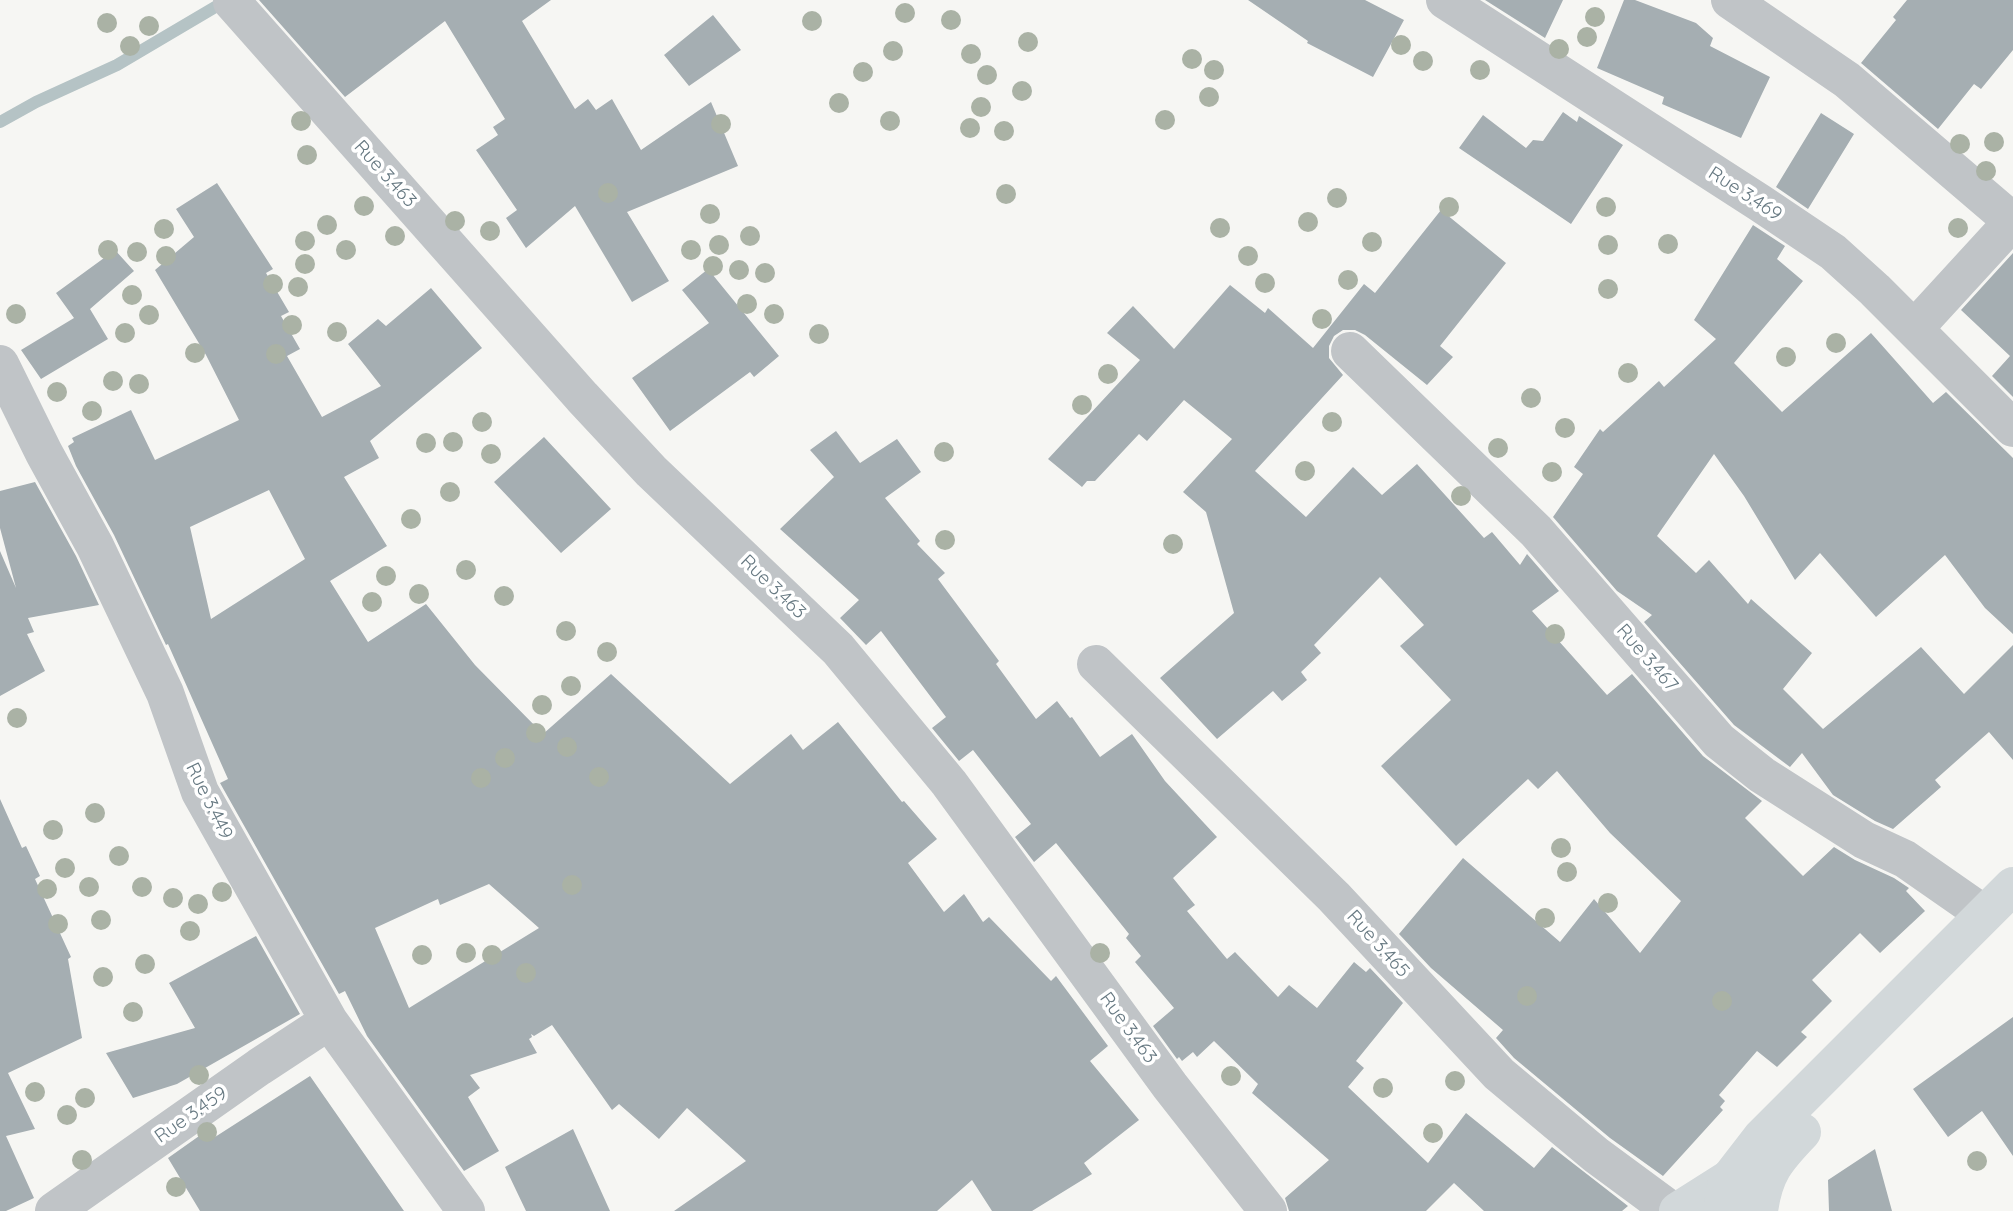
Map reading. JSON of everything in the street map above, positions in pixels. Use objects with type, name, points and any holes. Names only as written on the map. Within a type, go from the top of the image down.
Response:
[{"type":"main road","points":[[1759,1211],[1769,1171],[1999,917],[2013,886]]},
{"type":"main road","points":[[1678,1211],[1725,1196],[1761,1138],[1999,917]]},
{"type":"main road","points":[[1725,1196],[1738,1173],[1769,1171]]},
{"type":"street","name":"Rue 3.469","points":[[1445,0],[1833,252],[2013,428]]},
{"type":"street","points":[[1730,0],[1847,80],[2013,221],[1914,330]]},
{"type":"street","name":"Rue 3.463","points":[[232,2],[599,416],[651,471],[838,649],[949,783],[1170,1086],[1268,1211]]},
{"type":"street","name":"Rue 3.467","points":[[1350,351],[1536,531],[1719,741],[1762,775],[1864,840],[1905,859],[1999,917]]},
{"type":"street","name":"Rue 3.449","points":[[0,364],[44,453],[95,546],[164,693],[200,792],[330,1021],[466,1211]]},
{"type":"street","name":"Rue 3.465","points":[[1096,664],[1334,897],[1499,1074],[1596,1155],[1672,1211]]},
{"type":"street","name":"Rue 3.459","points":[[54,1211],[259,1067],[330,1021]]},
{"type":"building","points":[[259,0],[551,0],[522,21],[575,109],[588,99],[596,110],[612,99],[641,150],[711,102],[738,166],[627,212],[669,281],[632,302],[575,206],[526,248],[506,218],[517,210],[476,150],[498,135],[493,127],[505,119],[445,21],[345,97]]},
{"type":"building","points":[[1248,0],[1365,0],[1404,20],[1373,77],[1307,43],[1308,41]]},
{"type":"building","points":[[1485,0],[1563,0],[1545,38]]},
{"type":"building","points":[[1624,0],[1635,0],[1696,23],[1713,38],[1710,46],[1770,77],[1741,138],[1662,104],[1664,97],[1597,68]]},
{"type":"building","points":[[1907,0],[2013,0],[2013,50],[1981,89],[1974,84],[1938,129],[1861,63],[1896,20],[1893,17]]},
{"type":"building","points":[[713,15],[741,50],[689,86],[664,55]]},
{"type":"building","points":[[1563,112],[1577,122],[1579,116],[1623,145],[1571,224],[1459,148],[1483,115],[1526,148],[1533,140],[1543,141]]},
{"type":"building","points":[[1821,113],[1854,134],[1808,209],[1776,187]]},
{"type":"building","points":[[217,183],[273,269],[266,273],[289,312],[281,316],[300,349],[287,356],[322,417],[381,386],[348,344],[378,319],[386,326],[431,288],[482,348],[370,441],[379,458],[344,477],[387,546],[330,581],[368,642],[426,604],[475,665],[543,734],[611,674],[730,784],[791,734],[803,750],[838,722],[902,802],[904,801],[937,839],[908,863],[944,912],[964,894],[983,922],[989,917],[1051,981],[1056,976],[1108,1046],[1090,1061],[1139,1120],[1084,1163],[1092,1174],[1032,1211],[992,1211],[972,1180],[937,1211],[674,1211],[746,1161],[687,1108],[659,1139],[619,1104],[612,1110],[552,1025],[534,1036],[531,1034],[529,1039],[537,1053],[470,1075],[480,1088],[468,1097],[499,1151],[464,1171],[367,1036],[345,991],[339,994],[220,783],[228,779],[168,644],[166,645],[68,446],[74,442],[72,438],[131,410],[155,460],[239,420],[206,355],[155,270],[194,237],[176,209]],"holes":[[[269,490],[305,559],[211,619],[190,527]],[[489,884],[539,928],[409,1008],[375,928],[438,899],[440,905]]]},
{"type":"building","points":[[1441,210],[1506,263],[1440,346],[1453,357],[1427,385],[1365,335],[1355,330],[1343,330],[1334,336],[1329,346],[1329,358],[1343,375],[1255,471],[1306,517],[1353,467],[1382,495],[1417,464],[1484,538],[1492,532],[1520,565],[1527,554],[1559,591],[1532,611],[1607,695],[1632,674],[1703,756],[1762,801],[1745,818],[1803,876],[1834,847],[1909,888],[1906,891],[1925,911],[1880,953],[1860,933],[1812,980],[1832,1001],[1801,1032],[1807,1037],[1777,1067],[1757,1051],[1719,1095],[1725,1101],[1720,1107],[1723,1110],[1663,1176],[1610,1138],[1514,1058],[1496,1038],[1503,1030],[1431,968],[1399,934],[1463,858],[1560,942],[1594,899],[1640,953],[1681,901],[1610,833],[1557,771],[1538,789],[1528,779],[1456,846],[1381,766],[1451,700],[1400,646],[1424,625],[1380,577],[1314,645],[1321,653],[1301,672],[1307,680],[1282,701],[1273,691],[1217,739],[1160,678],[1234,613],[1206,512],[1183,492],[1232,439],[1184,400],[1147,441],[1139,434],[1095,481],[1087,481],[1082,487],[1048,459],[1140,360],[1107,333],[1133,306],[1174,349],[1230,285],[1265,313],[1268,308],[1313,348],[1364,284],[1375,293]]},
{"type":"building","points":[[1753,225],[1785,246],[1777,259],[1803,281],[1734,363],[1782,412],[1871,333],[1933,403],[1946,392],[2013,458],[2013,634],[1985,608],[1945,555],[1876,617],[1820,553],[1795,580],[1744,496],[1714,454],[1657,536],[1696,573],[1709,560],[1748,604],[1751,599],[1812,653],[1783,689],[1823,729],[1921,647],[1964,694],[2013,645],[2013,760],[1989,732],[1935,780],[1941,787],[1893,829],[1833,795],[1802,753],[1790,767],[1734,725],[1644,622],[1652,615],[1617,591],[1553,517],[1583,474],[1574,467],[1600,429],[1603,432],[1659,381],[1664,387],[1716,339],[1694,320]]},
{"type":"building","points":[[115,250],[134,271],[90,309],[108,339],[41,379],[21,350],[74,318],[56,293]]},
{"type":"building","points":[[2013,253],[2013,397],[1992,376],[2010,356],[1961,310]]},
{"type":"building","points":[[708,269],[779,356],[754,377],[750,372],[670,431],[632,378],[709,323],[682,290]]},
{"type":"building","points":[[836,431],[860,463],[897,439],[921,472],[885,498],[920,541],[917,544],[945,573],[938,579],[999,661],[996,664],[1036,719],[1057,701],[1070,718],[1072,717],[1100,757],[1132,734],[1165,781],[1217,837],[1173,878],[1195,905],[1187,911],[1227,959],[1235,952],[1278,997],[1289,985],[1317,1008],[1354,962],[1366,972],[1370,968],[1403,1003],[1356,1061],[1364,1068],[1348,1087],[1428,1163],[1466,1113],[1534,1168],[1552,1147],[1628,1206],[1622,1211],[1484,1211],[1454,1183],[1426,1211],[1289,1211],[1285,1198],[1329,1160],[1252,1093],[1258,1084],[1214,1041],[1197,1057],[1193,1052],[1182,1061],[1179,1057],[1177,1059],[1153,1026],[1174,1008],[1135,962],[1141,956],[1126,938],[1129,934],[1056,843],[1034,862],[1015,837],[1031,824],[973,750],[959,761],[932,728],[946,717],[881,631],[866,645],[840,618],[859,600],[780,529],[834,477],[810,450]]},
{"type":"building","points":[[544,437],[611,509],[561,553],[494,482]]},
{"type":"building","points":[[35,482],[76,556],[99,605],[28,618],[34,632],[27,634],[45,671],[0,696],[0,551],[16,588],[0,528],[0,491]]},
{"type":"building","points":[[0,799],[22,848],[26,846],[40,876],[35,879],[71,957],[68,959],[82,1038],[8,1073],[35,1129],[6,1136],[34,1198],[6,1211],[0,1211]]},
{"type":"building","points":[[256,936],[300,1014],[177,1084],[133,1098],[106,1053],[195,1028],[169,983]]},
{"type":"building","points":[[2013,1017],[2013,1156],[1982,1111],[1948,1137],[1913,1089]]},
{"type":"building","points":[[310,1076],[404,1211],[200,1211],[168,1158],[209,1129],[215,1137]]},
{"type":"building","points":[[573,1129],[610,1211],[526,1211],[505,1167]]},
{"type":"building","points":[[1875,1149],[1892,1211],[1829,1211],[1828,1180]]},
{"type":"waterway","points":[[0,122],[36,102],[117,65],[227,0]]}]
